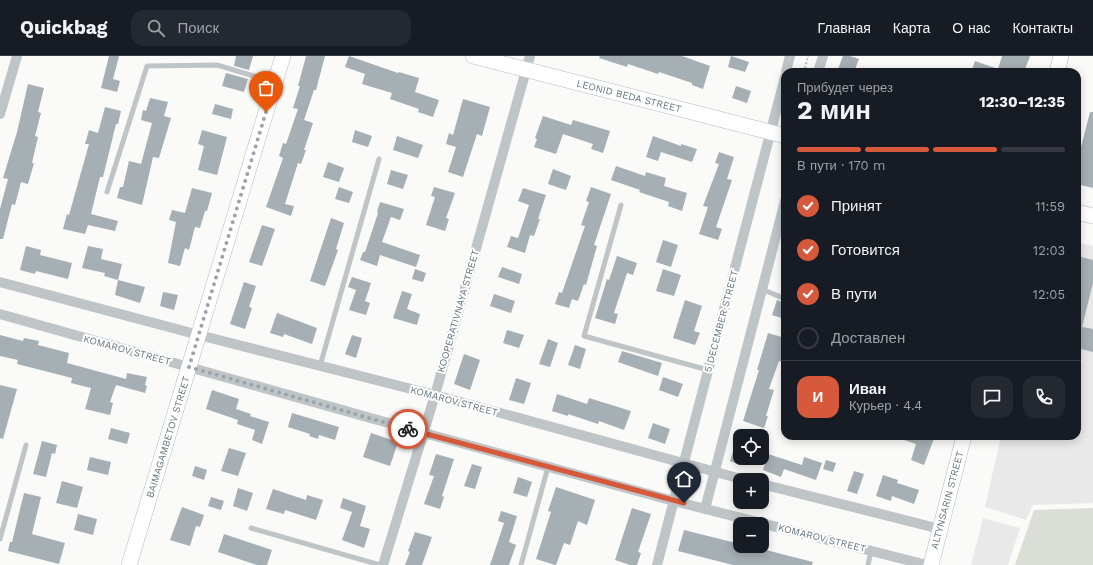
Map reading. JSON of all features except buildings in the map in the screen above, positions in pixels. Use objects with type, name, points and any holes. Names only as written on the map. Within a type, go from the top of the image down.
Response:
[{"type":"main road","name":"BAIMAGAMBETOV STREET","points":[[129,565],[283,56]]},
{"type":"main road","name":"LEONID BEDA STREET","points":[[473,56],[528,63],[781,135]]},
{"type":"main road","points":[[1058,68],[1061,56]]},
{"type":"main road","points":[[1081,213],[1093,216]]},
{"type":"main road","name":"ALTYNSARIN STREET","points":[[931,565],[963,440]]},
{"type":"street","points":[[0,114],[17,56]]},
{"type":"street","points":[[787,68],[790,56]]},
{"type":"street","points":[[819,68],[822,56]]},
{"type":"street","name":"KOOPERATIVNAYA STREET","points":[[381,565],[424,433],[528,63]]},
{"type":"street","name":"5 DECEMBER STREET","points":[[657,565],[781,92]]},
{"type":"street","points":[[706,509],[781,216]]},
{"type":"street","name":"KOMAROV STREET","points":[[0,282],[199,335],[435,395],[733,477]]},
{"type":"street","name":"KOMAROV STREET","points":[[0,314],[548,467],[674,501],[927,565]]},
{"type":"street","points":[[769,486],[940,529]]},
{"type":"lane","points":[[107,192],[147,66],[217,65],[275,82]]},
{"type":"lane","points":[[320,366],[379,159]]},
{"type":"lane","points":[[621,205],[584,336],[708,370]]},
{"type":"lane","points":[[762,289],[781,297]]},
{"type":"lane","points":[[0,538],[26,445]]},
{"type":"lane","points":[[521,565],[548,467]]},
{"type":"lane","points":[[251,528],[381,565]]},
{"type":"lane","points":[[868,565],[871,551]]},
{"type":"path","points":[[805,68],[808,56]]},
{"type":"shaded area","points":[[1081,243],[1093,246],[1093,503],[1033,505],[1026,520],[985,507],[1000,440],[1081,440]]},
{"type":"shaded area","points":[[1093,508],[1093,565],[1015,565],[1034,510]]},
{"type":"shaded area","points":[[983,518],[1020,528],[1008,565],[971,565]]},
{"type":"way so far","points":[[266,112],[189,367],[408,429]]},
{"type":"route","points":[[408,429],[684,503]]}]
